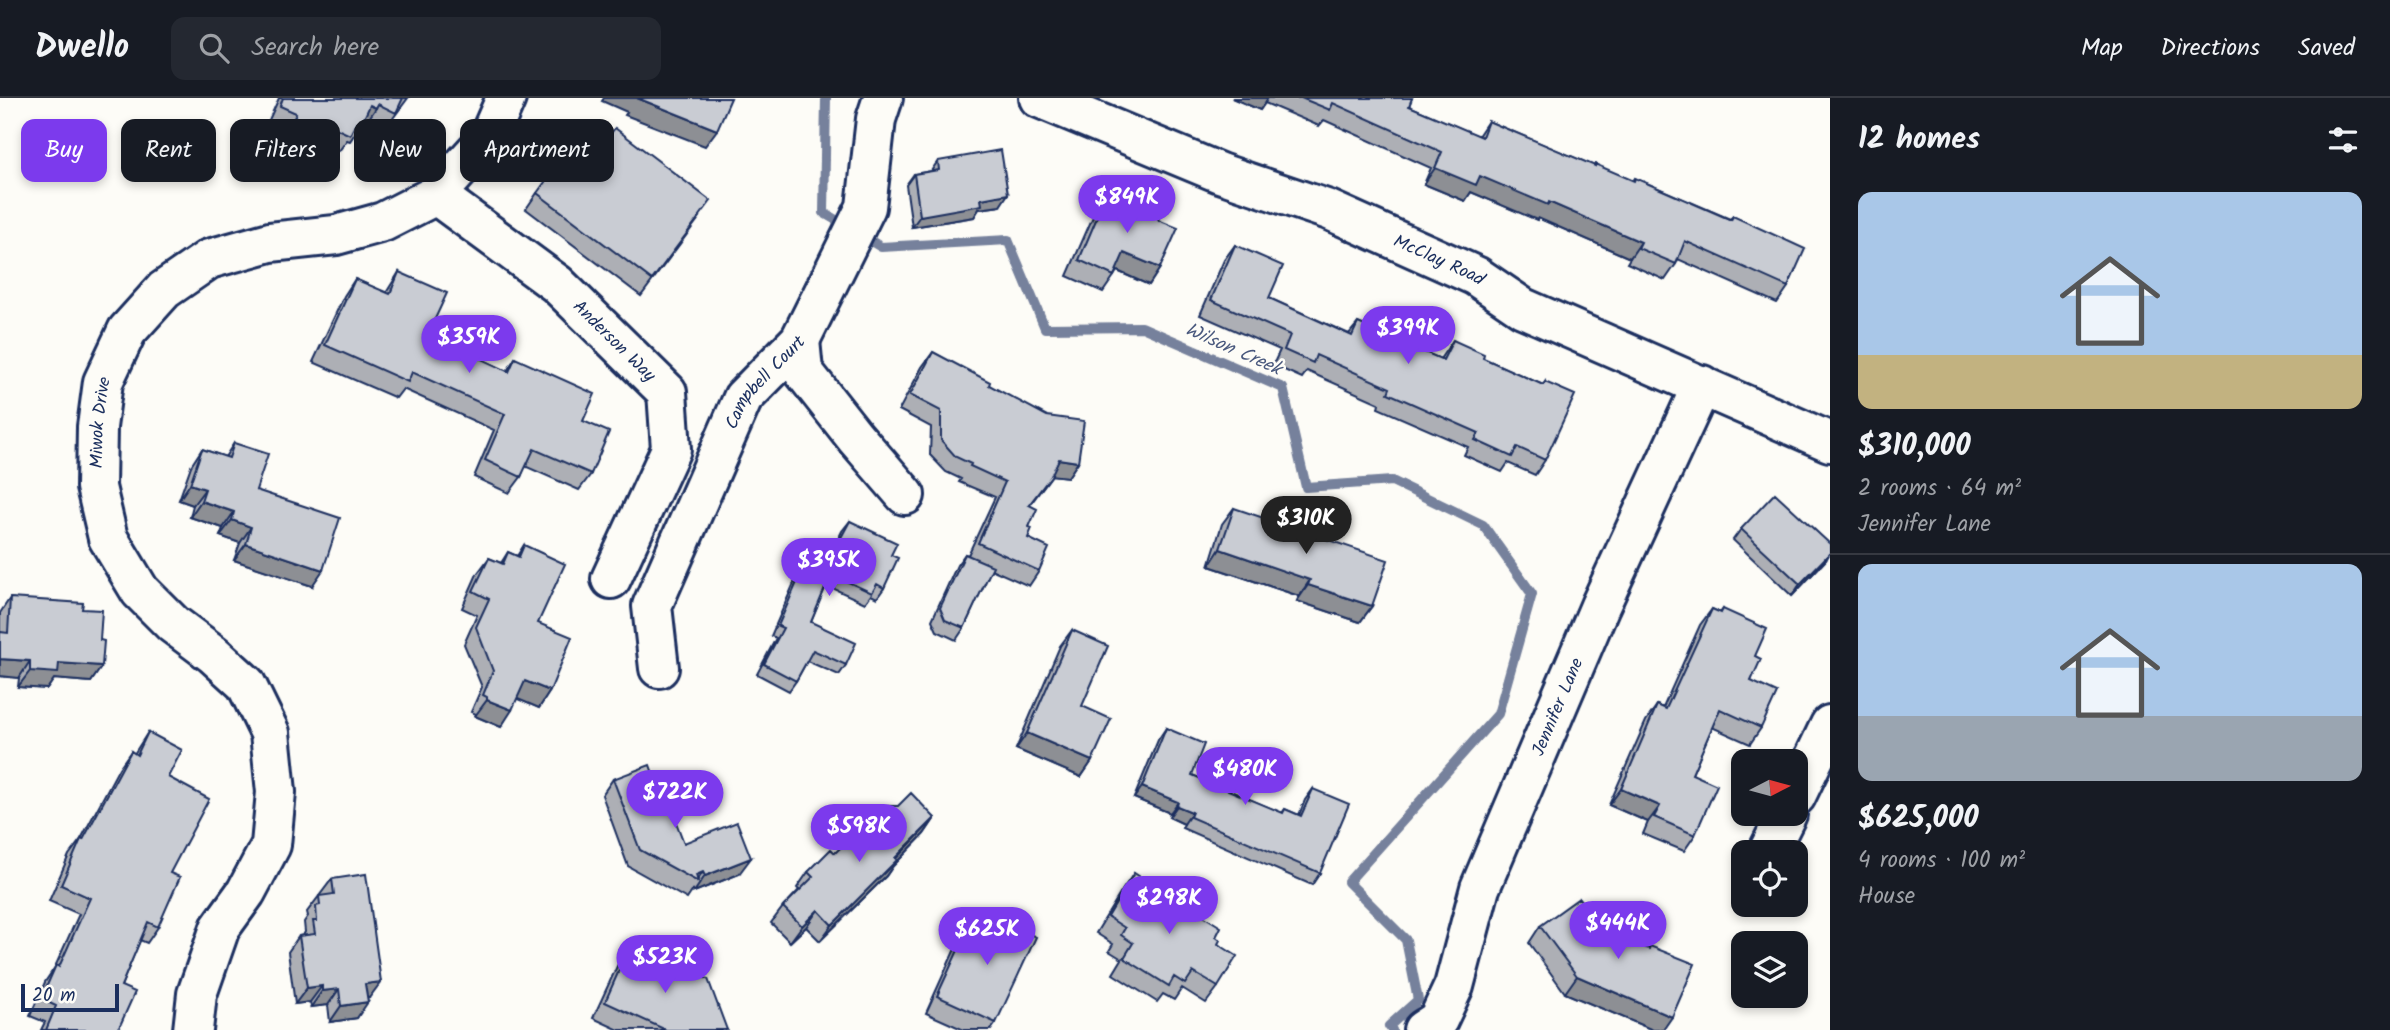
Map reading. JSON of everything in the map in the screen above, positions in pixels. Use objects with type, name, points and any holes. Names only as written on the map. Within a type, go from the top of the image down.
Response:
[{"type":"street","name":"Miwok Drive","points":[[193,1030],[197,994],[220,928],[246,892],[271,845],[276,792],[270,733],[246,684],[213,654],[173,624],[140,591],[108,538],[96,487],[97,427],[103,382],[127,331],[164,290],[209,259],[270,242],[336,235],[383,222],[436,195],[489,137],[506,98]]},
{"type":"street","name":"Campbell Court","points":[[659,668],[652,606],[743,398],[800,340],[866,207],[876,118],[883,98]]},
{"type":"street","name":"McClay Road","points":[[1040,98],[1220,173],[1329,210],[1476,276],[1522,308],[1830,442]]},
{"type":"street","name":"Anderson Way","points":[[436,195],[557,284],[667,392],[671,449],[611,579]]},
{"type":"street","points":[[800,340],[803,371],[905,495]]},
{"type":"street","name":"Jennifer Lane","points":[[1431,1025],[1454,986],[1480,888],[1600,606],[1702,385]]},
{"type":"street","points":[[1808,771],[1830,725]]},
{"type":"building","points":[[283,98],[403,98],[396,113],[378,104],[376,108],[370,105],[364,119],[354,119],[350,135],[340,130],[340,119],[296,119],[296,113],[280,106]]},
{"type":"building","points":[[637,98],[731,98],[717,130]]},
{"type":"building","points":[[1301,98],[1412,98],[1409,106],[1482,137],[1488,121],[1595,166],[1634,181],[1635,178],[1731,220],[1733,216],[1805,249],[1788,287],[1685,241],[1676,264],[1638,248],[1641,242],[1549,202],[1548,205],[1480,176],[1476,185],[1435,168],[1442,152],[1333,103],[1330,110]]},
{"type":"building","points":[[614,129],[711,201],[652,280],[537,193],[545,182],[614,182]]},
{"type":"building","points":[[1001,150],[1008,194],[981,199],[982,205],[920,216],[914,174],[939,170],[938,161]]},
{"type":"building","points":[[1109,189],[1161,212],[1158,220],[1178,228],[1160,268],[1124,253],[1114,276],[1079,260]]},
{"type":"building","points":[[1235,245],[1283,266],[1269,298],[1352,336],[1358,323],[1443,360],[1453,340],[1484,354],[1483,358],[1543,385],[1545,382],[1575,395],[1545,460],[1517,447],[1512,457],[1475,440],[1479,433],[1388,393],[1390,388],[1316,355],[1313,363],[1284,350],[1290,335],[1211,300]]},
{"type":"building","points":[[399,272],[447,293],[428,334],[509,372],[515,358],[595,394],[583,421],[609,432],[591,474],[534,449],[521,477],[485,460],[505,414],[412,372],[408,382],[325,345],[355,279],[390,294]]},
{"type":"building","points":[[933,352],[1047,416],[1084,421],[1078,462],[1059,459],[1051,476],[1029,505],[1037,509],[1029,527],[1032,528],[1028,538],[1049,548],[1039,571],[978,543],[1005,482],[956,457],[941,440],[941,411],[910,395]]},
{"type":"building","points":[[234,443],[268,454],[256,490],[340,518],[323,570],[246,544],[251,527],[232,520],[234,512],[201,501],[205,489],[190,484],[202,449],[229,458]]},
{"type":"building","points":[[1775,493],[1830,544],[1830,553],[1800,584],[1741,529]]},
{"type":"building","points":[[1234,508],[1388,560],[1372,606],[1308,585],[1310,580],[1220,549]]},
{"type":"building","points":[[850,521],[897,543],[891,555],[898,558],[884,588],[877,584],[872,593],[831,574],[811,622],[856,643],[846,665],[813,650],[796,681],[764,664],[783,628],[778,626],[811,550],[830,558]]},
{"type":"building","points":[[524,545],[565,564],[538,623],[572,637],[550,691],[525,681],[512,710],[487,700],[483,695],[493,671],[476,627],[489,599],[473,591],[489,558],[503,564],[508,552],[519,557]]},
{"type":"building","points":[[965,554],[993,566],[964,628],[945,620],[940,608]]},
{"type":"building","points":[[10,598],[83,603],[82,609],[102,610],[102,666],[59,663],[58,673],[30,671],[30,661],[0,659],[0,632],[8,633]]},
{"type":"building","points":[[1712,609],[1721,613],[1723,609],[1767,629],[1755,656],[1761,659],[1751,681],[1777,693],[1761,728],[1720,709],[1692,774],[1717,785],[1695,835],[1654,817],[1660,806],[1621,789],[1657,705],[1666,709]]},
{"type":"building","points":[[1072,630],[1108,646],[1082,706],[1111,719],[1092,761],[1027,733]]},
{"type":"building","points":[[1166,728],[1204,744],[1192,775],[1283,813],[1285,809],[1301,816],[1313,789],[1349,804],[1320,873],[1190,817],[1192,812],[1177,806],[1178,802],[1142,787]]},
{"type":"building","points":[[148,732],[182,750],[168,777],[209,799],[170,873],[180,877],[158,927],[148,922],[121,986],[135,992],[118,1030],[46,1030],[56,1006],[41,999],[56,965],[59,967],[90,898],[61,885],[81,839],[83,840],[131,751],[137,755]]},
{"type":"building","points":[[650,765],[659,790],[663,788],[684,843],[737,822],[751,858],[705,876],[703,872],[696,875],[698,882],[640,850],[613,779]]},
{"type":"building","points":[[911,793],[935,818],[832,925],[818,910],[802,926],[783,907],[813,877],[808,872],[831,849],[835,853],[847,841],[854,847],[885,816],[884,806],[898,806]]},
{"type":"building","points":[[1134,873],[1221,927],[1216,937],[1220,940],[1218,944],[1237,956],[1218,987],[1193,972],[1185,984],[1174,977],[1169,986],[1124,958],[1133,943],[1121,935],[1125,928],[1108,917]]},
{"type":"building","points":[[366,874],[381,982],[365,984],[368,1002],[341,1006],[339,989],[322,991],[322,986],[307,988],[299,936],[315,934],[313,921],[317,921],[316,906],[320,905],[319,896],[334,894],[332,879]]},
{"type":"building","points":[[1579,898],[1602,930],[1695,964],[1672,1017],[1577,976],[1540,926]]},
{"type":"building","points":[[981,911],[1036,937],[996,1023],[937,996],[965,935],[970,937]]},
{"type":"building","points":[[629,948],[678,970],[680,967],[708,979],[727,1030],[666,1030],[605,1002]]},
{"type":"waterway","name":"Wilson Creek","points":[[826,98],[824,213],[848,227]]},
{"type":"waterway","name":"Wilson Creek","points":[[861,235],[881,247],[1008,240],[1045,328],[1142,327],[1283,388],[1306,487],[1392,481],[1483,525],[1532,594],[1498,714],[1348,882],[1406,940],[1418,1000],[1389,1026],[1392,1030]]}]
